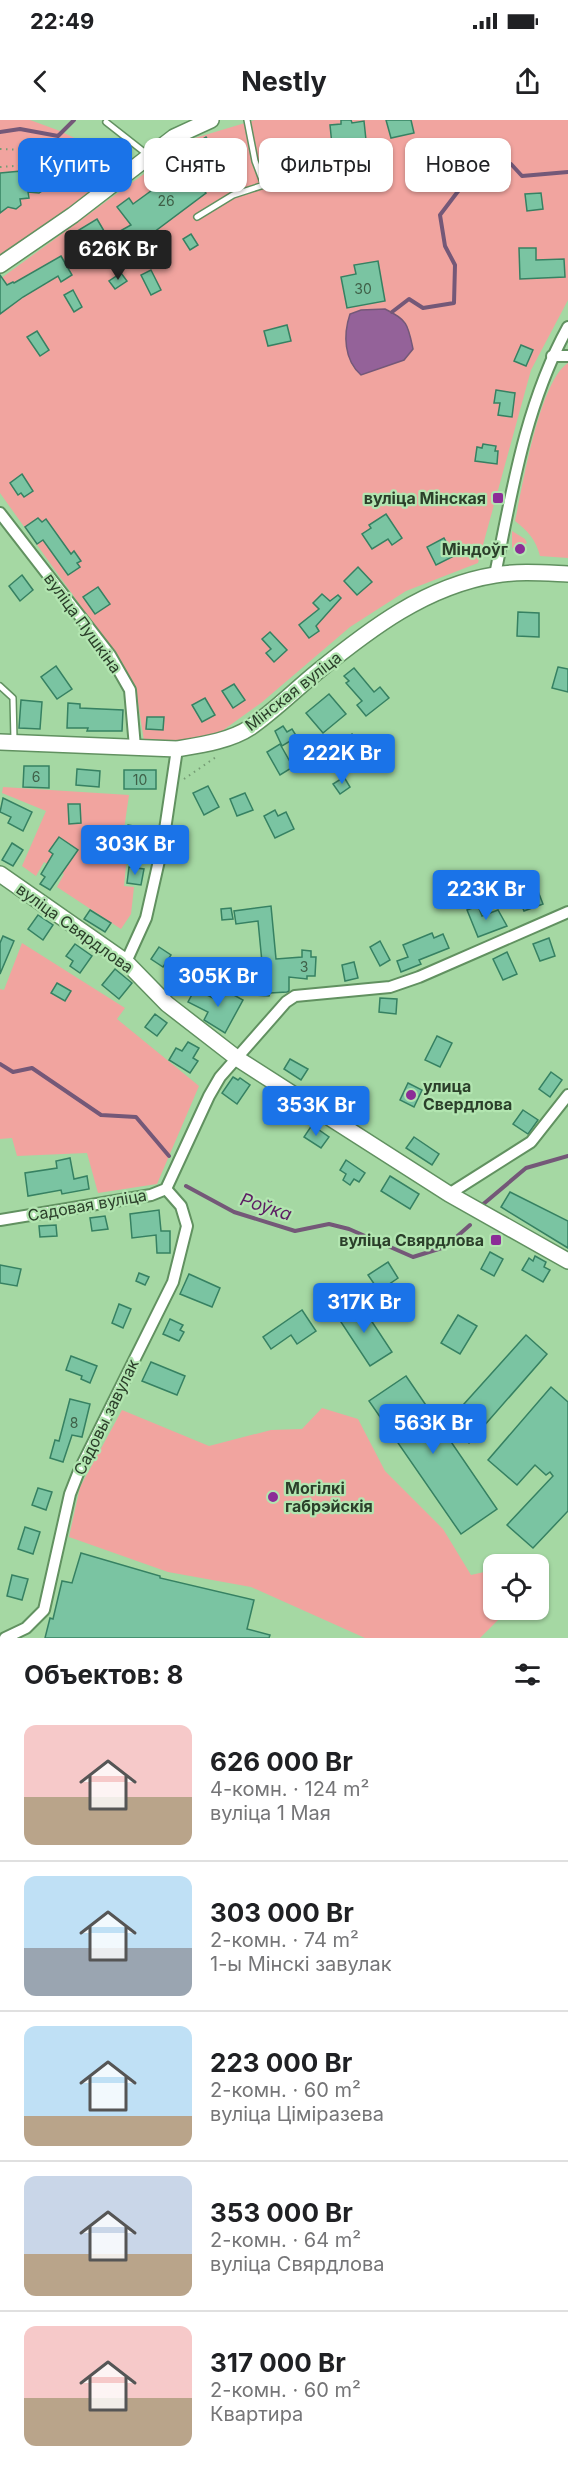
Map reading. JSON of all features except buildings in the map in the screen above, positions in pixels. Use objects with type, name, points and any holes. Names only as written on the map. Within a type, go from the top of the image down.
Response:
[{"type":"street","points":[[173,138],[211,120]]},
{"type":"street","points":[[0,265],[73,215],[144,160]]},
{"type":"street","points":[[495,575],[507,514],[536,396],[552,356],[568,327]]},
{"type":"street","points":[[552,356],[568,356]]},
{"type":"street","name":"вуліца Пушкіна","points":[[0,513],[110,654],[130,690],[135,747]]},
{"type":"street","name":"Мінская вуліца","points":[[7,742],[177,749],[205,745],[249,728],[382,622],[412,603],[456,584],[495,575],[523,572],[568,574]]},
{"type":"street","points":[[126,962],[146,918],[163,843],[177,749]]},
{"type":"street","name":"вуліца Свярдлова","points":[[0,874],[126,962],[168,1004],[238,1059],[449,1194],[568,1262]]},
{"type":"street","name":"Садовая вуліца","points":[[0,1220],[151,1195],[166,1190],[220,1077],[286,1002],[295,996],[390,987],[419,977],[568,912]]},
{"type":"street","points":[[449,1194],[531,1142],[568,1095]]},
{"type":"street","name":"Садовы завулак","points":[[5,1638],[26,1628],[44,1610],[70,1494],[79,1470],[173,1282],[187,1226],[181,1206],[166,1190]]},
{"type":"lane","points":[[197,218],[233,195],[264,185],[255,161],[247,120]]},
{"type":"lane","points":[[106,122],[127,138]]},
{"type":"lane","points":[[132,142],[144,152]]},
{"type":"lane","points":[[0,686],[13,698],[7,742]]},
{"type":"path","points":[[0,149],[18,150]]},
{"type":"path","points":[[0,167],[18,166]]},
{"type":"path","points":[[183,780],[212,758],[223,754]]},
{"type":"shaded area","points":[[0,120],[30,120],[74,138],[18,138],[18,192],[92,192],[0,256]]},
{"type":"shaded area","points":[[255,120],[568,120],[568,300],[531,370],[478,563],[406,591],[350,627],[261,703],[222,731],[194,740],[144,741],[136,690],[115,654],[0,493],[0,279],[119,192],[132,192],[132,183],[144,174],[144,192],[247,192],[247,138],[195,138]],"holes":[[[385,309],[403,320],[410,334],[413,349]]]},
{"type":"shaded area","points":[[385,309],[406,324],[413,349],[404,360],[361,375],[351,362],[346,347],[346,330],[350,314],[361,310]]},
{"type":"shaded area","points":[[568,363],[568,558],[540,556],[531,536],[515,521],[541,412],[558,374]]},
{"type":"shaded area","points":[[512,531],[525,539],[527,543],[522,546],[518,544],[515,550],[512,547]]},
{"type":"shaded area","points":[[3,787],[129,795],[122,843],[128,845],[124,886],[134,887],[131,914],[121,929],[57,887],[64,874],[44,862],[36,876],[22,866],[46,811],[2,793]]},
{"type":"shaded area","points":[[22,943],[125,1008],[117,1019],[199,1086],[157,1184],[98,1193],[87,1153],[17,1156],[12,1138],[0,1139],[0,989],[4,990]]},
{"type":"shaded area","points":[[322,1408],[358,1419],[385,1471],[443,1529],[471,1575],[483,1572],[483,1620],[498,1620],[480,1638],[365,1638],[251,1587],[168,1572],[69,1537],[80,1487],[122,1410],[209,1446],[271,1430],[302,1429]]},
{"type":"waterway","points":[[0,132],[20,129],[58,136],[74,120]]},
{"type":"waterway","points":[[392,312],[409,299],[423,308],[454,303],[455,265],[445,246],[440,215],[459,190],[511,164],[522,176],[568,172]]},
{"type":"waterway","name":"Роўка","points":[[0,1064],[13,1072],[32,1068],[101,1115],[136,1117],[169,1156]]},
{"type":"waterway","name":"Роўка","points":[[481,1206],[526,1168],[568,1156]]},
{"type":"waterway","name":"Роўка","points":[[186,1186],[234,1212],[295,1231],[329,1224],[349,1229],[413,1257],[445,1247],[470,1225]]},
{"type":"place","name":"вуліца Мінская","points":[[498,498]]},
{"type":"place","name":"Міндоўг","points":[[520,549]]},
{"type":"place","name":"улица Свердлова","points":[[411,1095]]},
{"type":"place","name":"вуліца Свярдлова","points":[[496,1240]]},
{"type":"place","name":"Могілкі габрэйскія","points":[[273,1497]]}]
